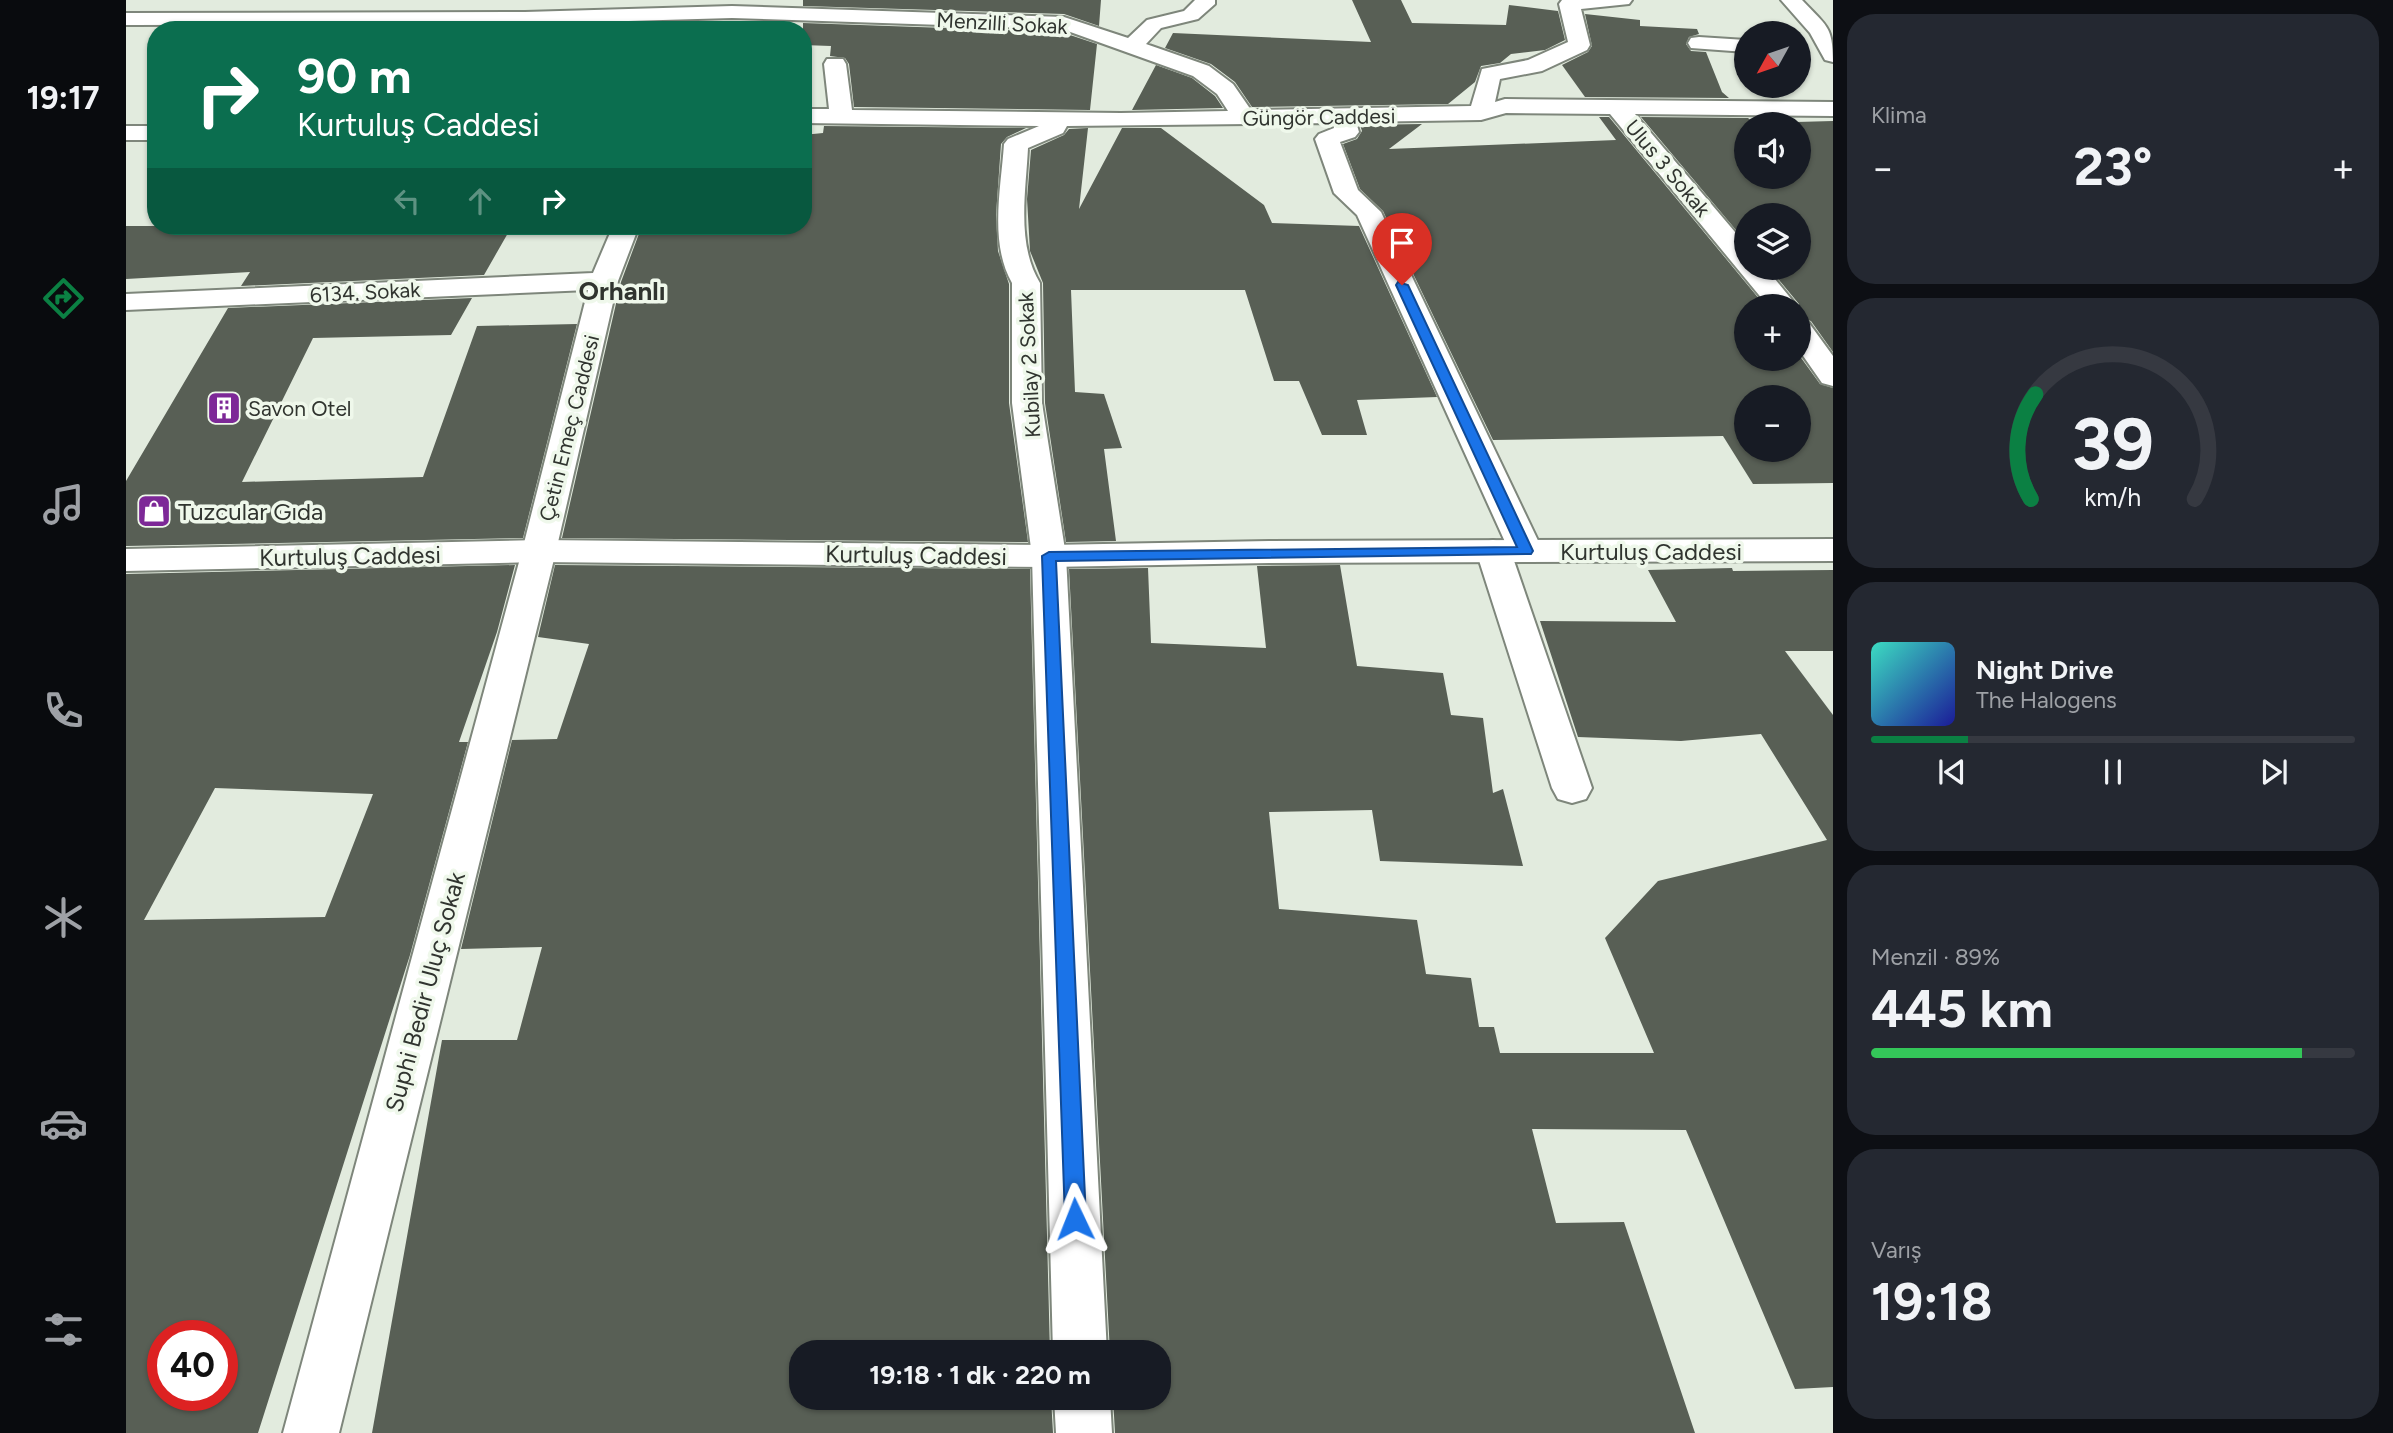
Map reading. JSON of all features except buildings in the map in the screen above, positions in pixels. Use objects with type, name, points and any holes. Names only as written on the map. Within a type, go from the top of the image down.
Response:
[{"type":"street","points":[[349,19],[362,0]]},
{"type":"street","points":[[1062,0],[1064,23]]},
{"type":"street","points":[[1132,46],[1154,24],[1174,22],[1191,15],[1205,4],[1205,0]]},
{"type":"street","points":[[1481,113],[1490,74],[1534,66],[1579,45],[1566,2],[1622,0]]},
{"type":"street","points":[[1791,0],[1819,30],[1824,52]]},
{"type":"street","name":"Menzilli Sokak","points":[[126,19],[349,19],[529,9],[1064,23],[1201,71],[1225,89],[1244,117]]},
{"type":"street","points":[[1699,43],[1734,45]]},
{"type":"street","points":[[835,64],[841,116]]},
{"type":"street","name":"Güngör Caddesi","points":[[812,116],[1147,120],[1481,113],[1505,106],[1833,109]]},
{"type":"street","name":"Ulus 3 Sokak","points":[[1618,107],[1734,247]]},
{"type":"street","points":[[1343,117],[1347,132],[1327,139],[1347,193],[1368,212],[1510,551],[1572,788]]},
{"type":"street","name":"Kubilay 2 Sokak","points":[[1049,556],[1027,403],[1026,283],[1017,274],[1012,256],[1016,144],[1055,128],[1055,118]]},
{"type":"street","points":[[126,133],[147,132]]},
{"type":"street","name":"Çetin Emeç Caddesi","points":[[539,551],[604,281],[622,235]]},
{"type":"street","points":[[1762,280],[1773,294]]},
{"type":"street","name":"6134. Sokak","points":[[126,302],[604,281]]},
{"type":"street","points":[[1811,346],[1833,377]]},
{"type":"street","name":"Kurtuluş Caddesi","points":[[126,561],[539,551],[1049,556],[1833,550]]},
{"type":"street","name":"Suphi Bedir Uluç Sokak","points":[[311,1433],[539,551]]},
{"type":"street","points":[[1049,556],[1079,1340]]},
{"type":"street","points":[[1083,1410],[1084,1433]]},
{"type":"place","name":"Savon Otel","points":[[224,408]]},
{"type":"place","name":"Tuzcular Gıda","points":[[154,511]]},
{"type":"district","name":"Orhanlı","points":[[622,291]]},
{"type":"route","points":[[1075,1219],[1049,556],[1526,551],[1402,285]]}]
